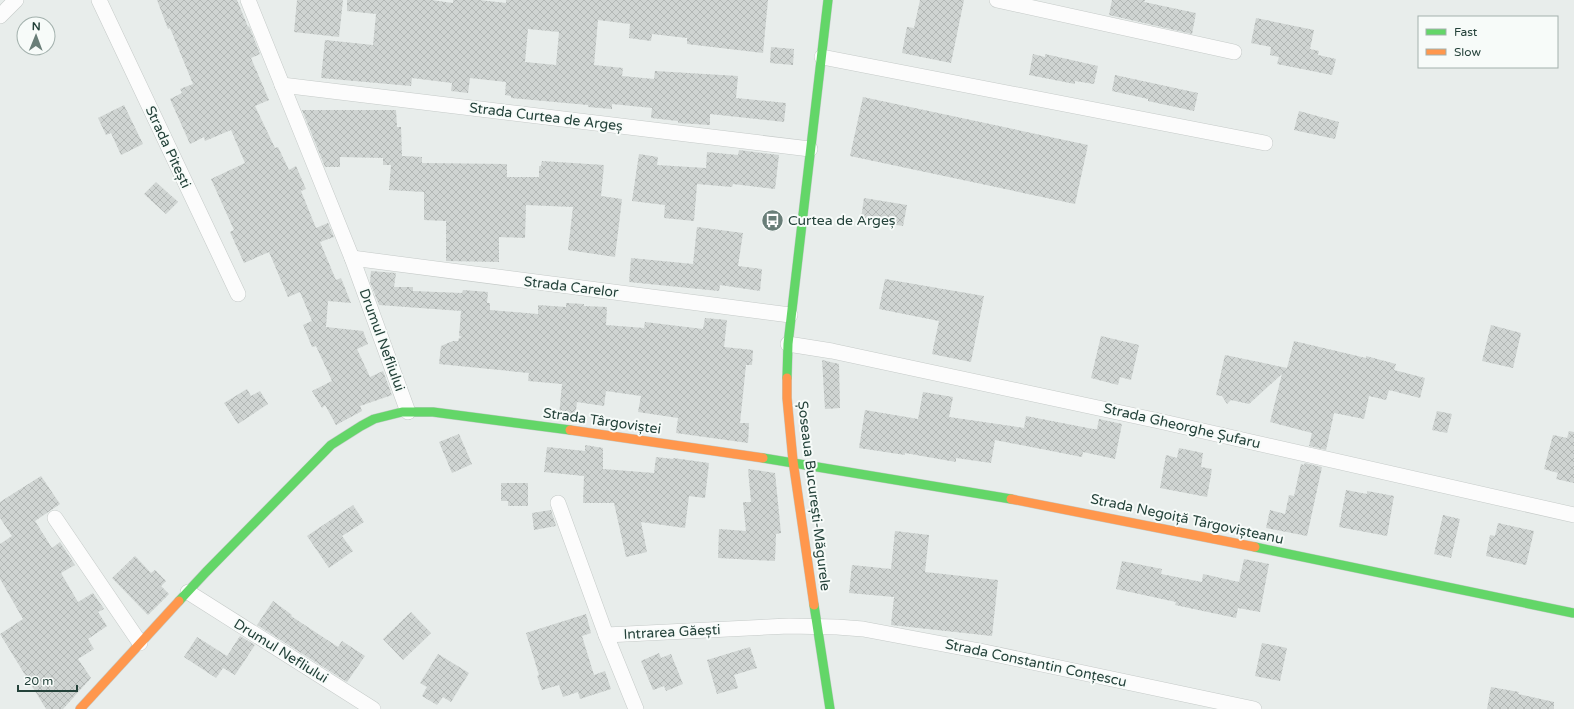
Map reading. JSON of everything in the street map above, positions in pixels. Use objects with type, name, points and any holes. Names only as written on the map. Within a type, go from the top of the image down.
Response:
[{"type":"street","points":[[0,16],[16,0]]},
{"type":"street","name":"Strada Pitești","points":[[99,0],[238,294]]},
{"type":"street","name":"Drumul Nefliului","points":[[80,709],[206,572],[331,445],[350,431],[377,417],[408,412],[352,258],[248,0]]},
{"type":"street","name":"Șoseaua București-Măgurele","points":[[828,0],[790,315],[787,398],[793,461],[830,709]]},
{"type":"street","points":[[997,0],[1234,52]]},
{"type":"street","points":[[822,57],[1266,143]]},
{"type":"street","name":"Strada Curtea de Argeș","points":[[282,85],[810,149]]},
{"type":"street","name":"Strada Carelor","points":[[352,258],[790,315]]},
{"type":"street","name":"Strada Gheorghe Șufaru","points":[[788,344],[832,350],[1574,514]]},
{"type":"street","name":"Strada Târgoviștei","points":[[408,412],[444,413],[793,461]]},
{"type":"street","name":"Strada Negoiță Târgovișteanu","points":[[793,461],[1066,509],[1573,614]]},
{"type":"street","points":[[558,503],[606,635]]},
{"type":"street","points":[[55,518],[140,643]]},
{"type":"street","name":"Drumul Nefliului","points":[[188,592],[373,709]]},
{"type":"street","name":"Intrarea Găești","points":[[636,709],[606,635],[789,626],[818,626]]},
{"type":"street","name":"Strada Constantin Conțescu","points":[[818,626],[862,630],[941,643],[1254,709]]},
{"type":"building","points":[[157,0],[237,0],[248,27],[249,26],[260,54],[251,58],[269,100],[255,106],[275,148],[278,147],[289,170],[296,166],[306,189],[301,191],[316,228],[328,223],[334,237],[320,242],[336,280],[341,278],[351,303],[328,301],[326,327],[363,331],[368,344],[357,349],[370,377],[383,371],[392,395],[360,406],[362,411],[336,425],[325,405],[322,408],[312,391],[332,381],[316,346],[312,347],[303,325],[312,321],[300,292],[288,297],[269,252],[244,263],[230,232],[234,230],[211,179],[245,163],[231,130],[205,141],[204,137],[190,144],[170,99],[182,93],[180,89],[193,84],[170,28],[168,29]]},
{"type":"building","points":[[297,0],[343,0],[339,37],[294,32]]},
{"type":"building","points":[[347,0],[431,0],[453,3],[453,0],[479,0],[506,3],[506,0],[768,0],[763,53],[687,44],[687,38],[652,34],[651,41],[629,38],[630,24],[598,20],[594,65],[623,68],[622,76],[654,79],[655,71],[738,76],[736,98],[786,103],[784,122],[710,114],[710,125],[678,123],[678,121],[651,118],[652,108],[612,104],[612,109],[588,107],[588,105],[511,98],[511,96],[505,95],[506,82],[470,78],[468,93],[451,91],[452,83],[412,78],[411,86],[321,78],[325,40],[373,45],[376,14],[347,11]],"holes":[[[528,29],[559,32],[556,65],[525,62]]]},
{"type":"building","points":[[920,0],[964,0],[951,63],[902,53],[907,27],[914,28]]},
{"type":"building","points":[[1112,0],[1145,0],[1144,2],[1196,13],[1192,34],[1109,15]]},
{"type":"building","points":[[1256,18],[1314,30],[1310,49],[1319,51],[1318,55],[1336,59],[1332,75],[1277,64],[1279,57],[1270,55],[1271,47],[1251,43]]},
{"type":"building","points":[[771,47],[794,49],[793,65],[770,63]]},
{"type":"building","points":[[1033,54],[1045,57],[1045,54],[1098,66],[1094,84],[1075,81],[1075,84],[1029,75]]},
{"type":"building","points":[[1115,75],[1198,93],[1194,111],[1112,91]]},
{"type":"building","points":[[863,97],[1088,145],[1075,204],[850,156]]},
{"type":"building","points":[[124,105],[143,144],[121,155],[111,133],[106,135],[98,118]]},
{"type":"building","points":[[302,110],[396,110],[397,127],[401,127],[402,156],[422,157],[422,163],[507,164],[507,177],[539,177],[539,166],[541,166],[542,161],[604,165],[601,196],[622,199],[615,257],[568,250],[573,207],[526,205],[525,238],[499,237],[499,262],[446,261],[446,221],[424,220],[424,192],[389,190],[391,165],[383,165],[383,158],[340,157],[340,167],[325,167]]},
{"type":"building","points":[[1299,111],[1339,122],[1335,139],[1294,130]]},
{"type":"building","points":[[739,150],[779,155],[775,189],[733,184],[732,187],[697,184],[694,221],[664,218],[665,205],[632,201],[639,154],[658,157],[657,165],[706,168],[707,152],[738,155]]},
{"type":"building","points":[[156,182],[178,202],[166,214],[144,194]]},
{"type":"building","points":[[864,198],[907,205],[903,226],[861,219]]},
{"type":"building","points":[[697,227],[743,233],[738,266],[762,269],[760,291],[720,285],[719,291],[629,282],[631,258],[693,264]]},
{"type":"building","points":[[371,271],[396,273],[394,287],[413,287],[413,291],[462,293],[463,290],[488,292],[487,303],[490,303],[490,310],[538,314],[538,305],[566,307],[566,303],[584,304],[584,306],[607,307],[606,325],[644,328],[645,322],[703,329],[705,318],[727,320],[724,347],[753,350],[752,365],[746,365],[740,423],[749,423],[748,443],[676,433],[678,418],[638,412],[641,396],[606,391],[604,406],[577,402],[575,418],[559,416],[562,384],[528,381],[529,373],[439,364],[441,346],[453,341],[458,341],[459,338],[462,337],[459,336],[461,311],[379,305],[370,282]]},
{"type":"building","points":[[885,279],[984,296],[971,362],[932,354],[939,321],[879,309]]},
{"type":"building","points":[[1491,325],[1521,333],[1513,368],[1482,361]]},
{"type":"building","points":[[1101,336],[1139,345],[1131,380],[1120,377],[1118,385],[1091,378]]},
{"type":"building","points":[[1294,341],[1366,358],[1366,356],[1396,364],[1394,370],[1425,378],[1420,398],[1389,390],[1386,400],[1369,396],[1364,419],[1334,413],[1326,450],[1309,446],[1312,433],[1270,422],[1282,374],[1249,404],[1231,400],[1227,404],[1222,396],[1216,395],[1225,355],[1287,368]]},
{"type":"building","points":[[822,360],[839,364],[840,408],[825,409]]},
{"type":"building","points":[[247,389],[251,396],[260,391],[268,404],[238,424],[224,403]]},
{"type":"building","points":[[923,392],[953,397],[949,417],[1024,428],[1026,416],[1093,429],[1097,429],[1099,419],[1122,424],[1115,459],[1083,452],[1082,457],[995,440],[991,463],[956,458],[956,462],[905,453],[905,455],[859,448],[865,410],[918,419]]},
{"type":"building","points":[[1437,411],[1452,414],[1447,433],[1432,430]]},
{"type":"building","points":[[1569,431],[1574,432],[1574,483],[1556,479],[1558,473],[1544,469],[1553,435],[1567,438]]},
{"type":"building","points":[[459,434],[472,464],[452,473],[439,442]]},
{"type":"building","points":[[585,445],[603,448],[603,469],[654,473],[656,457],[709,463],[705,498],[689,496],[685,528],[641,522],[647,552],[626,557],[614,503],[583,503],[584,476],[544,472],[547,447],[585,451]]},
{"type":"building","points":[[1179,448],[1203,453],[1201,467],[1212,469],[1207,497],[1160,488],[1166,455],[1177,458]]},
{"type":"building","points":[[1305,463],[1322,467],[1307,536],[1266,528],[1270,510],[1285,514],[1289,495],[1294,496],[1301,464],[1304,465]]},
{"type":"building","points":[[748,469],[775,473],[781,533],[776,534],[775,561],[718,558],[719,529],[746,531],[743,502],[751,502]]},
{"type":"building","points":[[41,476],[60,504],[35,521],[52,548],[60,542],[75,565],[61,573],[78,602],[93,593],[104,609],[98,612],[107,626],[88,639],[94,649],[78,659],[91,678],[63,709],[46,709],[0,634],[23,619],[0,579],[0,544],[12,536],[0,518],[0,502]]},
{"type":"building","points":[[501,483],[528,483],[528,506],[508,506],[508,501],[501,501]]},
{"type":"building","points":[[1346,490],[1367,494],[1367,491],[1394,496],[1387,536],[1339,527]]},
{"type":"building","points":[[353,505],[364,522],[342,536],[353,551],[329,568],[307,536]]},
{"type":"building","points":[[551,510],[556,526],[534,530],[532,513]]},
{"type":"building","points":[[1443,515],[1460,519],[1451,558],[1434,554]]},
{"type":"building","points":[[1498,523],[1534,531],[1526,565],[1486,556],[1490,535],[1495,536]]},
{"type":"building","points":[[895,531],[929,535],[925,572],[998,580],[992,636],[891,625],[894,597],[849,593],[852,565],[891,569]]},
{"type":"building","points":[[135,556],[151,573],[155,570],[166,581],[161,586],[169,594],[148,615],[112,578]]},
{"type":"building","points":[[1244,559],[1269,564],[1260,612],[1238,608],[1236,618],[1175,605],[1176,602],[1116,589],[1122,561],[1162,569],[1161,574],[1202,582],[1203,574],[1239,582]]},
{"type":"building","points":[[273,601],[292,615],[291,616],[338,647],[342,641],[365,656],[347,682],[257,625]]},
{"type":"building","points":[[411,612],[431,633],[403,660],[383,639]]},
{"type":"building","points":[[586,614],[591,633],[582,636],[594,675],[605,671],[611,689],[580,699],[578,692],[563,697],[559,685],[542,690],[526,633]]},
{"type":"building","points":[[240,636],[255,645],[235,675],[223,668],[216,678],[184,657],[197,637],[227,656]]},
{"type":"building","points":[[1262,643],[1287,648],[1280,681],[1255,676]]},
{"type":"building","points":[[750,647],[757,668],[734,675],[738,688],[717,694],[707,660]]},
{"type":"building","points":[[659,653],[661,658],[671,654],[683,684],[666,691],[664,686],[653,690],[641,661]]},
{"type":"building","points":[[438,654],[469,673],[451,702],[443,697],[437,705],[422,696],[427,687],[420,683]]},
{"type":"building","points":[[1491,687],[1519,692],[1518,694],[1554,702],[1554,709],[1487,709]]},
{"type":"traffic: fast","points":[[787,378],[788,344],[828,0]]},
{"type":"traffic: fast","points":[[179,601],[331,445],[374,419],[402,412],[433,412],[570,430]]},
{"type":"traffic: fast","points":[[763,458],[1011,499]]},
{"type":"traffic: fast","points":[[1255,547],[1573,613]]},
{"type":"traffic: fast","points":[[814,605],[830,709]]},
{"type":"traffic: slow","points":[[787,378],[787,398],[793,461],[814,605]]},
{"type":"traffic: slow","points":[[570,430],[763,458]]},
{"type":"traffic: slow","points":[[1011,499],[1255,547]]},
{"type":"traffic: slow","points":[[80,709],[179,601]]},
{"type":"place","name":"Curtea de Argeș","points":[[772,220]]}]
